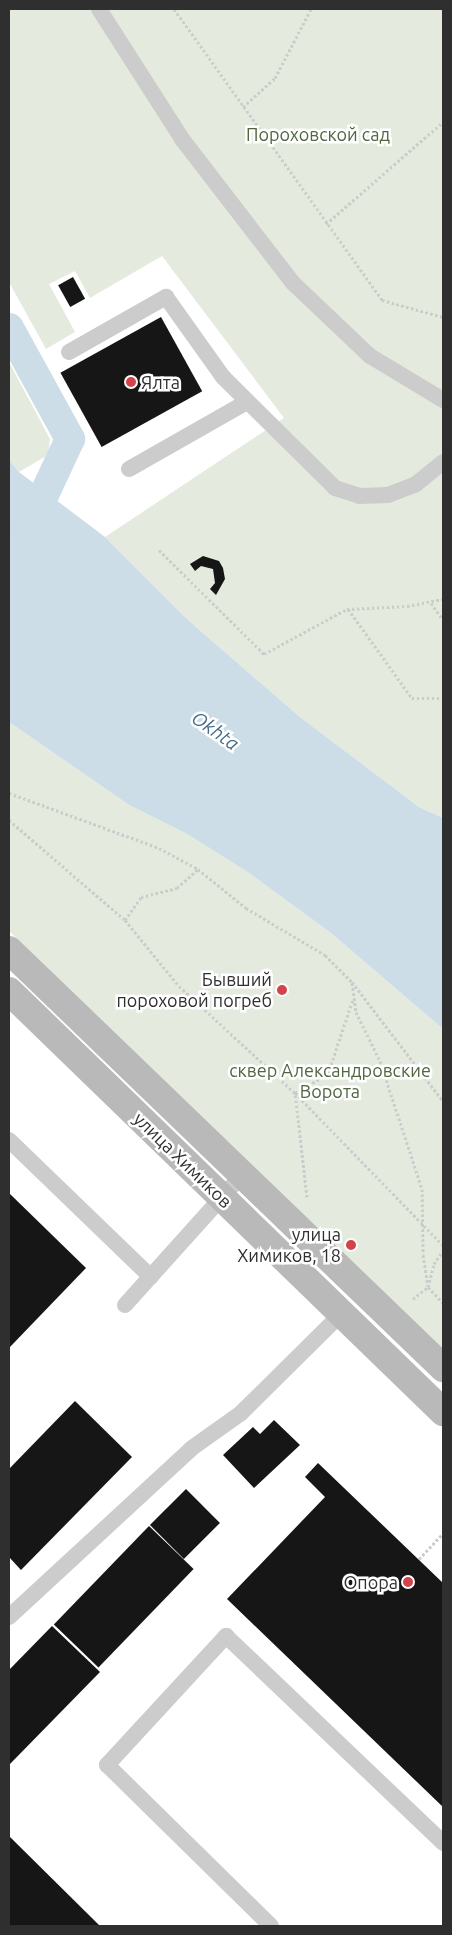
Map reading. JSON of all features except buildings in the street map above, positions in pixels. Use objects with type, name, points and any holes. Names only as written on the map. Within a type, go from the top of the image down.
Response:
[{"type":"street","name":"улица Химиков","points":[[9,950],[443,1368]]},
{"type":"street","name":"улица Химиков","points":[[9,991],[443,1412]]},
{"type":"lane","points":[[99,9],[182,139],[293,283],[370,356],[443,400]]},
{"type":"lane","points":[[69,352],[166,297],[222,377],[335,488],[359,496],[388,495],[416,484],[443,462]]},
{"type":"lane","points":[[129,469],[247,402]]},
{"type":"lane","points":[[9,1140],[151,1277]]},
{"type":"lane","points":[[125,1305],[243,1174]]},
{"type":"lane","points":[[9,1618],[192,1448],[241,1413],[342,1313]]},
{"type":"lane","points":[[271,1926],[107,1765],[226,1636],[443,1843]]},
{"type":"path","points":[[174,9],[242,107],[382,300],[443,317]]},
{"type":"path","points":[[242,107],[275,78],[311,9]]},
{"type":"path","points":[[326,224],[443,122]]},
{"type":"path","points":[[159,550],[264,654],[347,609],[432,603],[443,599]]},
{"type":"path","points":[[432,603],[443,620]]},
{"type":"path","points":[[347,609],[412,698],[443,698]]},
{"type":"path","points":[[9,793],[159,848],[198,869],[246,908],[325,955],[352,982],[443,1101]]},
{"type":"path","points":[[9,820],[125,920],[179,986],[295,1093],[422,1226],[443,1244]]},
{"type":"path","points":[[125,920],[141,897],[176,888],[198,869]]},
{"type":"path","points":[[352,982],[356,1012],[380,1061],[422,1189],[422,1226],[428,1287],[443,1303]]},
{"type":"path","points":[[295,1093],[328,1074],[353,998]]},
{"type":"path","points":[[295,1093],[306,1169],[307,1202]]},
{"type":"path","points":[[418,1294],[428,1287],[434,1264],[443,1250]]},
{"type":"path","points":[[419,1559],[443,1533]]},
{"type":"green space","name":"Пороховской сад","points":[[9,9],[443,9],[443,818],[419,807],[300,717],[188,620],[105,537],[284,418],[162,256],[90,298],[75,271],[49,284],[75,332],[46,349],[9,282]]},
{"type":"green space","points":[[9,362],[50,439],[48,455],[19,472],[9,460]]},
{"type":"green space","name":"сквер Александровские Ворота","points":[[9,722],[129,805],[187,834],[246,871],[331,933],[443,1029],[443,1351],[9,931]]},
{"type":"water","name":"Okhta","points":[[9,460],[19,472],[105,537],[188,620],[300,717],[419,807],[443,818],[443,1029],[331,933],[246,871],[187,834],[129,805],[9,722]]},
{"type":"waterway","points":[[9,328],[70,439],[29,527]]},
{"type":"place","name":"Ялта","points":[[131,382]]},
{"type":"place","name":"Бывший пороховой погреб","points":[[282,990]]},
{"type":"place","name":"улица Химиков, 18","points":[[351,1245]]},
{"type":"place","name":"Опора","points":[[408,1582]]}]
